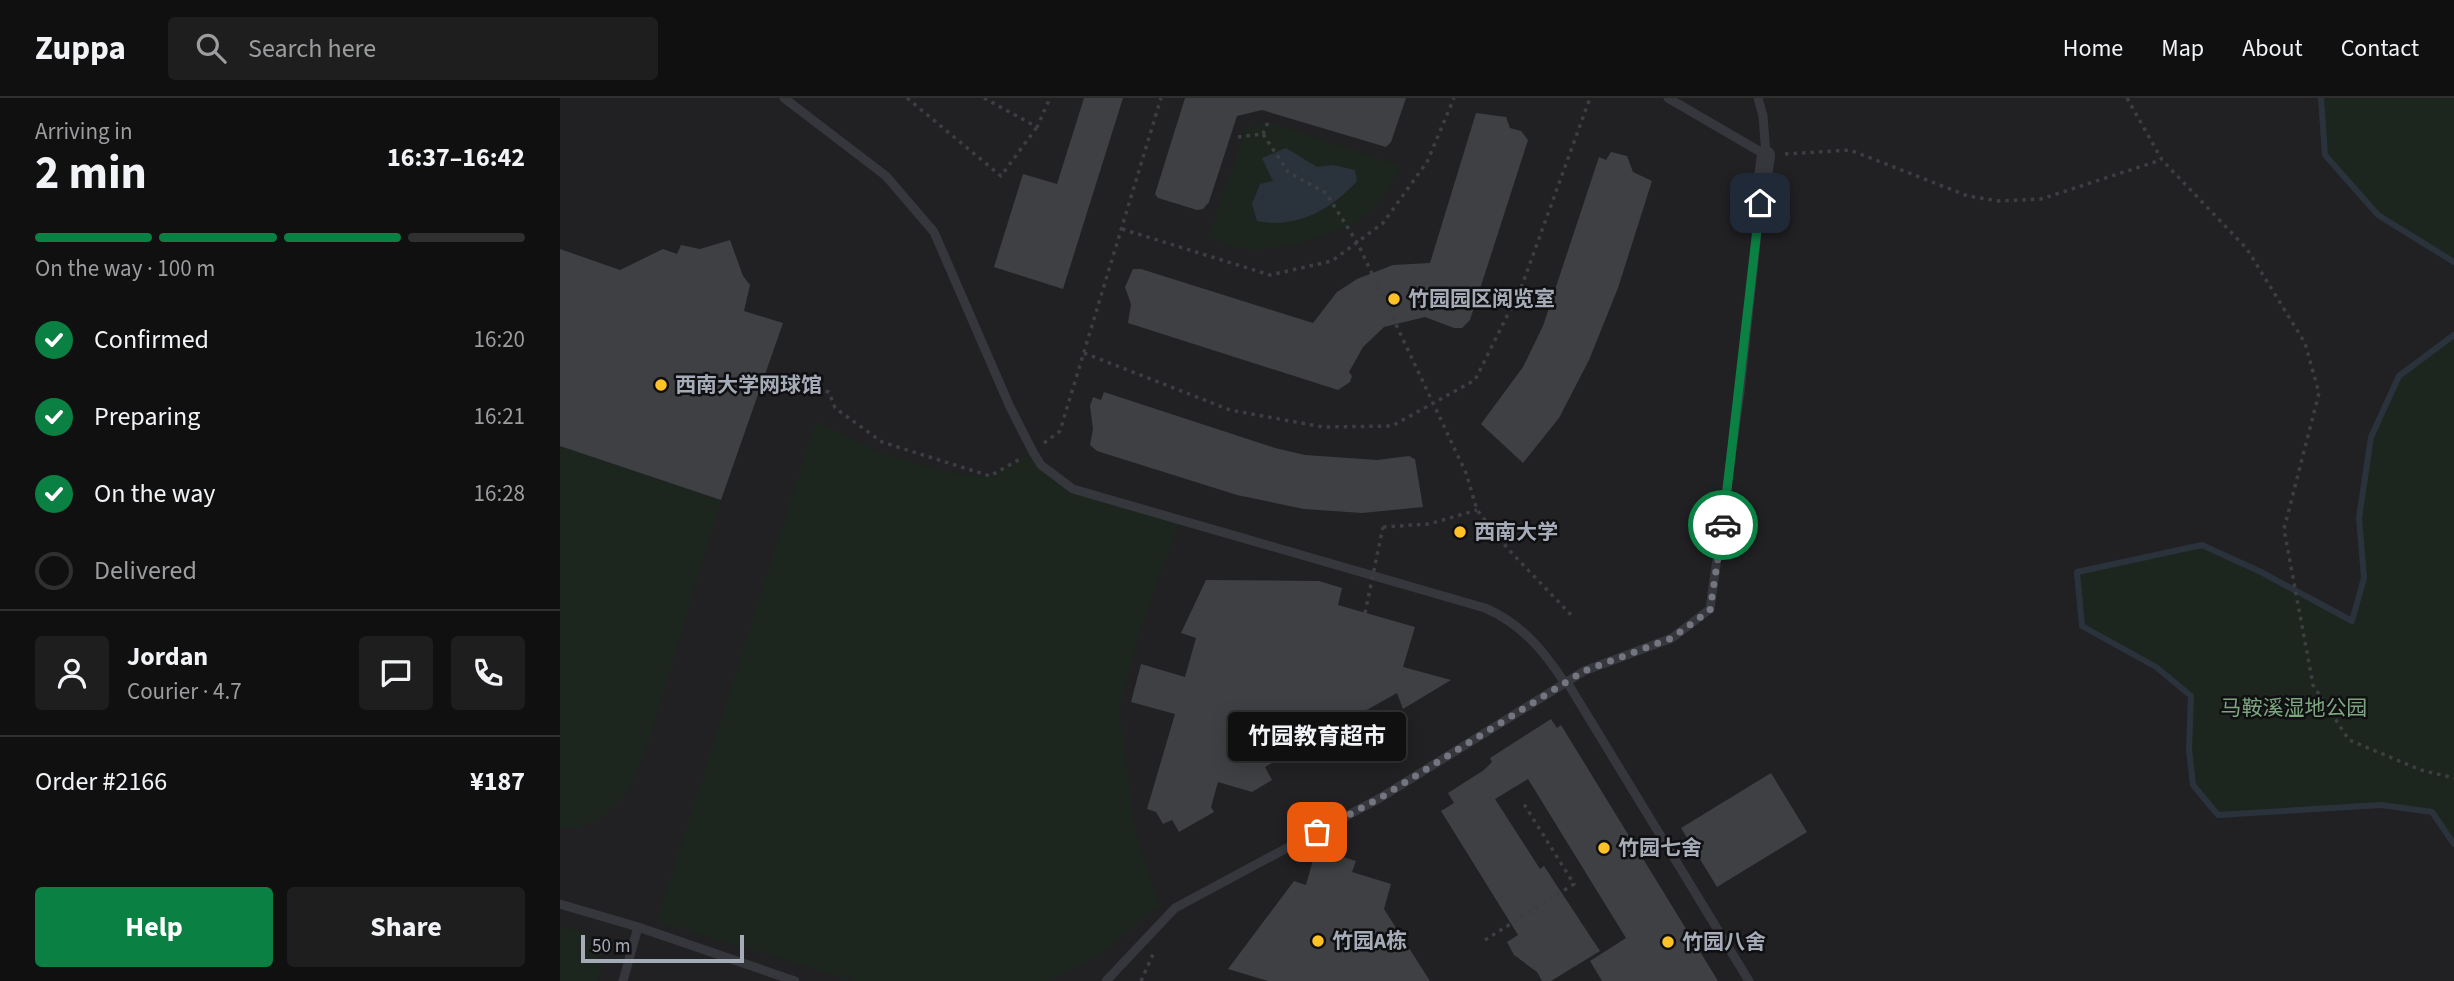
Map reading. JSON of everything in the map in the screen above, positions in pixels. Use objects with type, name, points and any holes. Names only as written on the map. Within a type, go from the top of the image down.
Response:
[{"type":"street","points":[[1763,177],[1766,155]]},
{"type":"lane","points":[[784,98],[886,176],[934,232],[1010,407],[1033,452],[1041,465],[1073,489],[1485,608],[1511,621],[1534,640],[1566,682],[1749,981]]},
{"type":"lane","points":[[1668,98],[1766,155]]},
{"type":"lane","points":[[1758,98],[1763,116],[1766,155]]},
{"type":"lane","points":[[1106,981],[1175,908],[1380,798],[1584,671],[1672,638],[1710,610],[1740,392],[1763,177]]},
{"type":"lane","points":[[560,904],[638,927],[795,981]]},
{"type":"lane","points":[[623,981],[638,927]]},
{"type":"path","points":[[907,98],[1001,176],[1037,127],[1050,98]]},
{"type":"path","points":[[984,98],[1037,127]]},
{"type":"path","points":[[1060,431],[1161,98]]},
{"type":"path","points":[[1122,229],[1270,275],[1332,261],[1383,223],[1427,162],[1454,98]]},
{"type":"path","points":[[1084,353],[1230,410],[1322,427],[1392,426],[1475,380],[1521,288],[1590,98]]},
{"type":"path","points":[[2127,98],[2162,160],[2247,249],[2305,343],[2319,393],[2284,530],[2313,685],[2348,740],[2421,770],[2454,778]]},
{"type":"path","points":[[1263,134],[1268,122]]},
{"type":"path","points":[[1263,134],[1288,172],[1326,194],[1358,244],[1465,473],[1477,510],[1508,550],[1574,618]]},
{"type":"path","points":[[1238,137],[1263,134]]},
{"type":"path","points":[[1766,155],[1850,150],[1968,197],[1999,201],[2041,199],[2162,160]]},
{"type":"path","points":[[809,387],[829,392],[835,408],[882,442],[990,476],[1033,452]]},
{"type":"path","points":[[1364,613],[1383,527],[1429,524],[1477,510]]},
{"type":"path","points":[[1485,940],[1574,884],[1522,801]]},
{"type":"shaded area","name":"西南大学","points":[[560,98],[2321,98],[2326,155],[2378,215],[2454,262],[2454,335],[2399,376],[2371,437],[2359,518],[2364,578],[2352,621],[2261,572],[2202,545],[2082,626],[2156,667],[2191,696],[2189,749],[2264,814],[2381,805],[2432,812],[2454,844],[2454,981],[560,981]]},
{"type":"shaded area","points":[[1286,148],[1317,167],[1333,165],[1355,170],[1357,181],[1336,201],[1312,215],[1285,222],[1257,221],[1252,204],[1260,184],[1273,181],[1262,158]]},
{"type":"green space","points":[[2321,98],[2454,98],[2454,262],[2378,215],[2325,155]]},
{"type":"green space","points":[[1268,122],[1402,166],[1386,193],[1369,212],[1352,224],[1321,237],[1285,246],[1252,249],[1239,248],[1208,237],[1247,127]]},
{"type":"green space","name":"马鞍溪湿地公园","points":[[2454,335],[2454,844],[2432,812],[2381,805],[2218,815],[2193,785],[2189,749],[2191,696],[2156,667],[2082,626],[2077,572],[2202,545],[2352,620],[2364,578],[2359,518],[2371,437],[2399,376]]},
{"type":"green space","points":[[816,421],[879,452],[944,472],[990,476],[1033,452],[1073,489],[1181,518],[1138,637],[1119,710],[1135,829],[1159,905],[1096,958],[1050,981],[853,981],[657,921]]},
{"type":"green space","points":[[560,446],[721,500],[648,744],[629,791],[604,815],[576,828],[560,826]]},
{"type":"green space","points":[[560,926],[587,934],[602,968],[598,981],[560,981]]},
{"type":"building","points":[[1084,98],[1123,98],[1063,289],[994,267],[1023,174],[1057,184]]},
{"type":"building","points":[[1185,98],[1406,98],[1391,142],[1386,147],[1262,110],[1237,116],[1209,202],[1203,209],[1197,210],[1158,198],[1155,194]]},
{"type":"building","points":[[1476,113],[1506,117],[1510,128],[1521,131],[1528,140],[1470,320],[1462,328],[1454,328],[1425,317],[1384,327],[1363,347],[1349,372],[1352,376],[1350,382],[1338,390],[1128,323],[1131,304],[1125,287],[1133,269],[1141,269],[1313,323],[1337,292],[1357,279],[1393,265],[1430,263]]},
{"type":"building","points":[[1611,152],[1627,156],[1633,172],[1652,181],[1618,288],[1589,360],[1559,418],[1523,463],[1481,424],[1523,367],[1543,326],[1599,157],[1606,160]]},
{"type":"building","name":"西南大学网球馆","points":[[730,240],[743,276],[750,285],[744,311],[783,323],[721,500],[560,446],[560,249],[620,270],[663,249],[677,254],[681,245],[700,249]]},
{"type":"building","points":[[1104,392],[1275,448],[1305,455],[1377,460],[1409,456],[1415,459],[1423,507],[1362,513],[1304,509],[1237,495],[1097,451],[1090,445],[1093,429],[1090,406],[1093,397],[1101,400]]},
{"type":"building","points":[[1206,580],[1319,581],[1342,588],[1338,605],[1415,627],[1403,667],[1451,680],[1403,709],[1397,693],[1265,767],[1272,780],[1252,792],[1218,782],[1211,807],[1214,812],[1179,832],[1172,820],[1163,824],[1156,812],[1147,809],[1175,714],[1131,702],[1141,664],[1185,677],[1196,638],[1181,633]]},
{"type":"building","points":[[1551,719],[1557,728],[1561,725],[1718,981],[1602,981],[1590,961],[1626,938],[1528,779],[1495,799],[1540,869],[1544,866],[1600,951],[1551,981],[1542,981],[1537,972],[1514,955],[1507,942],[1518,935],[1441,811],[1454,803],[1448,793],[1484,770],[1492,762],[1490,758]]},
{"type":"building","points":[[1771,773],[1807,832],[1717,887],[1681,828]]},
{"type":"building","points":[[1323,851],[1356,861],[1352,872],[1391,884],[1384,909],[1430,981],[1268,981],[1228,969],[1294,881],[1306,885],[1313,860],[1320,862]]},
{"type":"waterway","points":[[2321,98],[2325,155],[2378,215],[2454,262]]},
{"type":"waterway","points":[[2454,335],[2399,376],[2371,437],[2359,518],[2364,578],[2352,621],[2261,572],[2202,545],[2077,572],[2082,626],[2156,667],[2191,696],[2189,749],[2193,785],[2218,815],[2381,805],[2432,812],[2454,844]]},
{"type":"way so far","points":[[1317,832],[1380,798],[1584,671],[1672,638],[1710,610],[1723,525]]},
{"type":"place","name":"竹园园区阅览室","points":[[1394,299]]},
{"type":"place","name":"西南大学网球馆","points":[[661,385]]},
{"type":"place","name":"西南大学","points":[[1460,532]]},
{"type":"place","name":"竹园教育超市","points":[[1317,832]]},
{"type":"place","name":"竹园七舍","points":[[1604,848]]},
{"type":"place","name":"竹园A栋","points":[[1318,941]]},
{"type":"place","name":"竹园八舍","points":[[1668,942]]},
{"type":"route","points":[[1723,525],[1760,203]]}]
